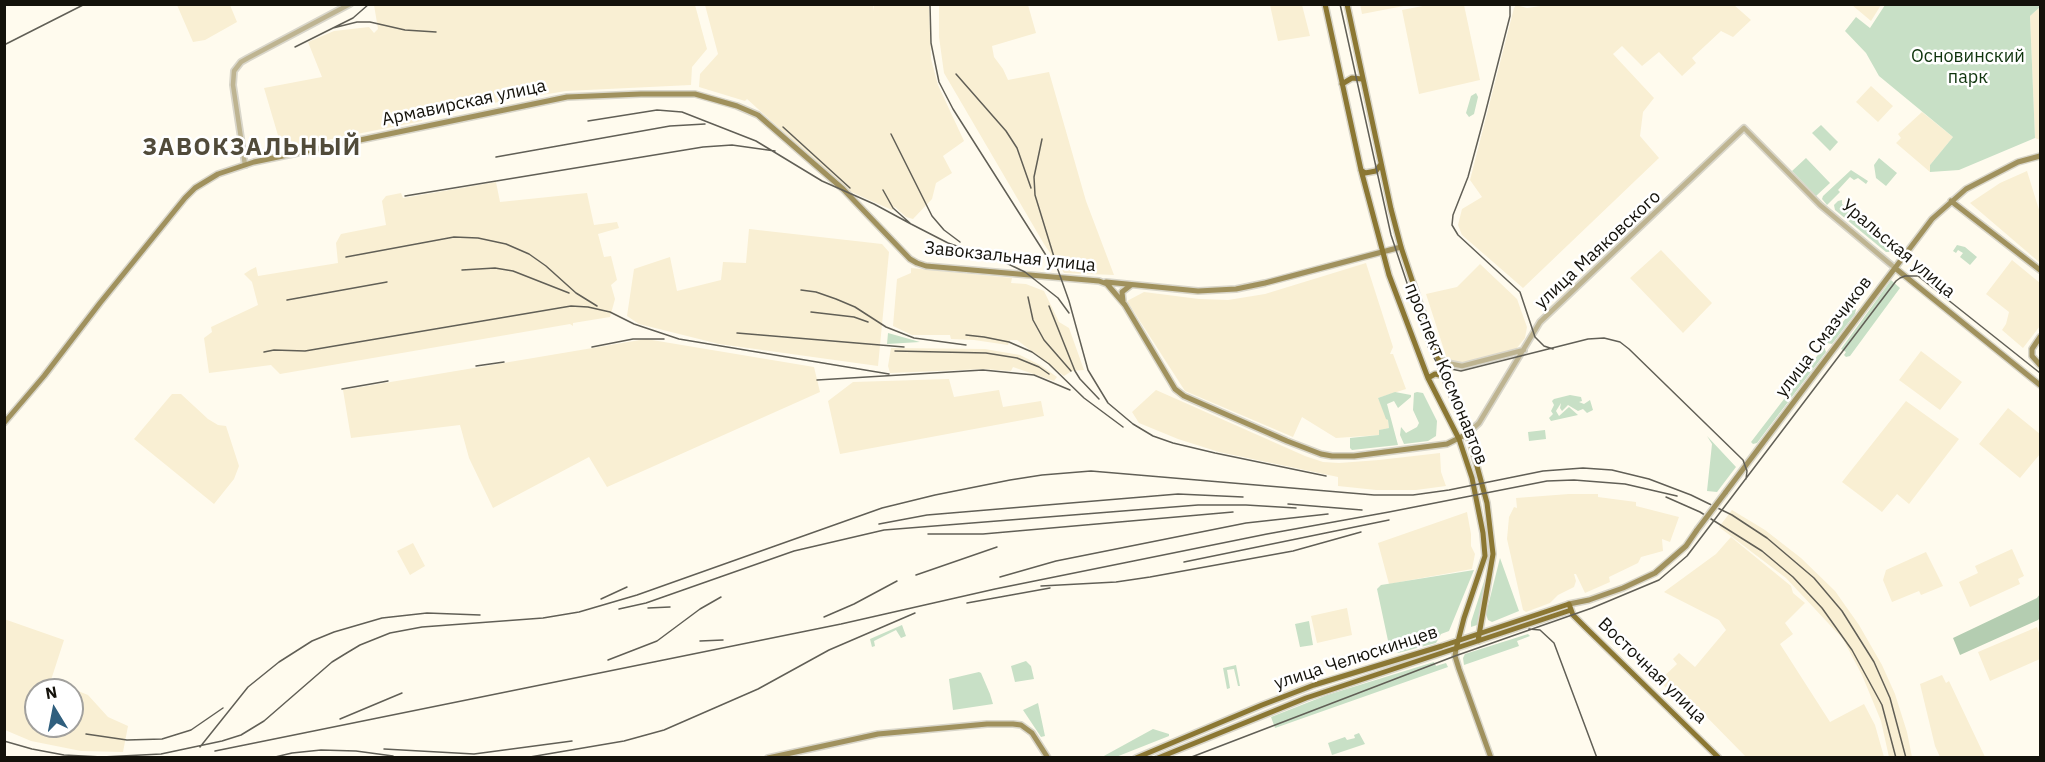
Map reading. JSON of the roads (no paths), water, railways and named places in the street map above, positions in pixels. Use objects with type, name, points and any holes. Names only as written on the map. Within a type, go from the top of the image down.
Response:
[{"type":"main road","name":"проспект Космонавтов","points":[[1325,4],[1361,170],[1382,251],[1428,378],[1459,439],[1472,478],[1483,533],[1485,556],[1456,649]]},
{"type":"main road","name":"проспект Космонавтов","points":[[1347,4],[1401,247],[1444,376],[1481,476],[1493,543],[1492,570],[1478,641]]},
{"type":"main road","points":[[1342,84],[1352,78],[1362,79]]},
{"type":"main road","name":"Армавирская улица","points":[[4,423],[185,198],[208,180],[245,165],[567,97],[695,94],[758,114],[843,189],[890,237]]},
{"type":"main road","name":"улица Смазчиков","points":[[1725,493],[1932,219],[1966,189],[2018,162],[2040,156]]},
{"type":"main road","points":[[1361,170],[1365,173],[1376,171],[1381,164]]},
{"type":"main road","points":[[1951,201],[2040,270]]},
{"type":"main road","name":"Завокзальная улица","points":[[890,237],[910,259],[926,266],[1099,281],[1112,289],[1125,305],[1178,392],[1321,454],[1337,457],[1447,444],[1467,434]]},
{"type":"main road","points":[[1099,281],[1198,291],[1236,289],[1401,247]]},
{"type":"main road","name":"Уральская улица","points":[[1895,268],[2040,385]]},
{"type":"main road","points":[[1125,305],[1122,297],[1123,290],[1129,286],[1138,285]]},
{"type":"main road","points":[[2040,338],[2032,350],[2032,356],[2040,365]]},
{"type":"main road","points":[[1428,378],[1436,374],[1444,376]]},
{"type":"main road","name":"улица Челюскинцев","points":[[1160,757],[1306,698],[1456,649],[1623,588],[1655,573],[1686,546],[1725,493]]},
{"type":"main road","name":"улица Челюскинцев","points":[[1136,758],[1150,755],[1157,749],[1306,688],[1570,607]]},
{"type":"main road","name":"Восточная улица","points":[[1570,607],[1584,626],[1719,758]]},
{"type":"main road","points":[[1456,649],[1455,656],[1459,669],[1491,758]]},
{"type":"main road","points":[[768,758],[878,734],[987,724],[1024,726],[1036,738],[1048,758]]},
{"type":"main road","points":[[1157,749],[1160,757]]},
{"type":"street","points":[[245,165],[233,84],[234,71],[241,62],[350,4]]},
{"type":"street","name":"Уральская улица","points":[[1744,128],[1820,205],[1895,268]]},
{"type":"street","name":"улица Маяковского","points":[[1467,434],[1479,423],[1540,322],[1744,128]]},
{"type":"street","points":[[1438,357],[1447,363],[1462,366],[1524,350]]},
{"type":"tram line","points":[[1340,4],[1391,235],[1429,349],[1437,363],[1446,368],[1461,371],[1588,339],[1604,338],[1620,342],[1743,460],[1747,471],[1746,479]]},
{"type":"tram line","points":[[1510,4],[1510,16],[1485,114],[1468,177],[1453,215],[1452,225],[1458,235],[1520,292],[1535,337],[1544,346],[1553,349]]},
{"type":"tram line","points":[[1189,758],[1455,656],[1592,608],[1659,580],[1687,556],[1900,278],[1918,276],[2040,373]]},
{"type":"tram line","points":[[1529,629],[1540,630],[1554,643],[1597,758]]},
{"type":"railway","points":[[4,45],[85,4]]},
{"type":"railway","points":[[295,47],[353,18],[369,4]]},
{"type":"railway","points":[[930,4],[931,43],[939,82],[953,109],[1049,260]]},
{"type":"railway","points":[[333,28],[357,22],[370,22],[405,30],[436,32]]},
{"type":"railway","points":[[956,74],[1006,131],[1017,148],[1031,188]]},
{"type":"railway","points":[[588,121],[657,110],[682,112],[756,141],[822,181],[874,204],[911,224]]},
{"type":"railway","points":[[496,157],[670,126],[705,124]]},
{"type":"railway","points":[[783,127],[850,188]]},
{"type":"railway","points":[[891,134],[932,216],[944,230],[960,242]]},
{"type":"railway","points":[[1042,139],[1034,177],[1035,195],[1069,301],[1088,370],[1108,403],[1133,424],[1153,436],[1173,443],[1326,476]]},
{"type":"railway","points":[[405,196],[703,147],[732,145],[775,151]]},
{"type":"railway","points":[[883,190],[893,208],[911,224],[948,243],[1004,262],[1025,272],[1058,298],[1069,313]]},
{"type":"railway","points":[[346,257],[454,237],[478,238],[506,244],[529,254],[576,293],[597,306]]},
{"type":"railway","points":[[462,270],[495,268],[513,271],[569,293]]},
{"type":"railway","points":[[287,300],[387,282]]},
{"type":"railway","points":[[801,290],[816,292],[855,307],[886,327],[914,338],[966,345]]},
{"type":"railway","points":[[1028,297],[1033,320],[1044,340],[1071,371]]},
{"type":"railway","points":[[264,352],[305,351],[571,306],[610,312],[634,324],[679,339],[889,374]]},
{"type":"railway","points":[[1049,306],[1075,371],[1099,399]]},
{"type":"railway","points":[[811,312],[854,317],[868,322]]},
{"type":"railway","points":[[737,333],[904,347]]},
{"type":"railway","points":[[966,335],[1009,342],[1032,352],[1049,364],[1084,398],[1123,427]]},
{"type":"railway","points":[[592,347],[633,339],[664,339]]},
{"type":"railway","points":[[895,351],[986,353],[1017,358],[1049,374]]},
{"type":"railway","points":[[476,366],[504,362]]},
{"type":"railway","points":[[817,380],[983,370],[1034,375],[1070,390]]},
{"type":"railway","points":[[342,389],[388,381]]},
{"type":"railway","points":[[4,741],[64,755],[102,757],[161,754],[222,741],[241,735],[264,721],[332,662],[360,645],[390,633],[422,627],[543,618],[579,612],[637,595],[882,508],[1010,480],[1091,471],[1374,495],[1413,495],[1543,471],[1583,468],[1612,470],[1649,479],[1691,495],[1732,515],[1767,538],[1814,578],[1842,611],[1874,662],[1890,698],[1906,758]]},
{"type":"railway","points":[[215,751],[841,624],[995,589],[1547,481],[1574,480],[1625,484],[1677,496]]},
{"type":"railway","points":[[879,524],[927,515],[1178,494],[1243,497]]},
{"type":"railway","points":[[1666,497],[1700,512],[1762,551],[1793,577],[1822,608],[1852,650],[1882,705],[1896,758]]},
{"type":"railway","points":[[1288,504],[1362,510]]},
{"type":"railway","points":[[619,609],[646,603],[794,551],[884,530],[1198,505],[1296,508]]},
{"type":"railway","points":[[928,534],[983,534],[1233,512]]},
{"type":"railway","points":[[1000,577],[1056,561],[1246,523],[1328,514]]},
{"type":"railway","points":[[1184,562],[1389,520]]},
{"type":"railway","points":[[1041,586],[1116,582],[1150,577],[1293,551],[1361,532]]},
{"type":"railway","points":[[916,575],[997,547]]},
{"type":"railway","points":[[824,617],[897,581]]},
{"type":"railway","points":[[601,599],[627,587]]},
{"type":"railway","points":[[967,603],[1050,588]]},
{"type":"railway","points":[[608,660],[657,641],[700,609],[721,597]]},
{"type":"railway","points":[[648,608],[670,607]]},
{"type":"railway","points":[[200,747],[248,687],[279,662],[312,641],[382,618],[427,613],[480,615]]},
{"type":"railway","points":[[524,758],[624,741],[664,730],[758,689],[829,650],[915,613]]},
{"type":"railway","points":[[700,641],[723,640]]},
{"type":"railway","points":[[340,719],[402,693]]},
{"type":"railway","points":[[86,734],[127,740],[162,739],[191,730],[223,708]]},
{"type":"railway","points":[[384,749],[474,754],[572,741]]},
{"type":"railway","points":[[271,758],[321,750],[356,751],[393,756]]},
{"type":"district","name":"ЗАВОКЗАЛЬНЫЙ","points":[[252,148]]},
{"type":"park label","name":"Основинский парк","points":[[1968,67]]}]
